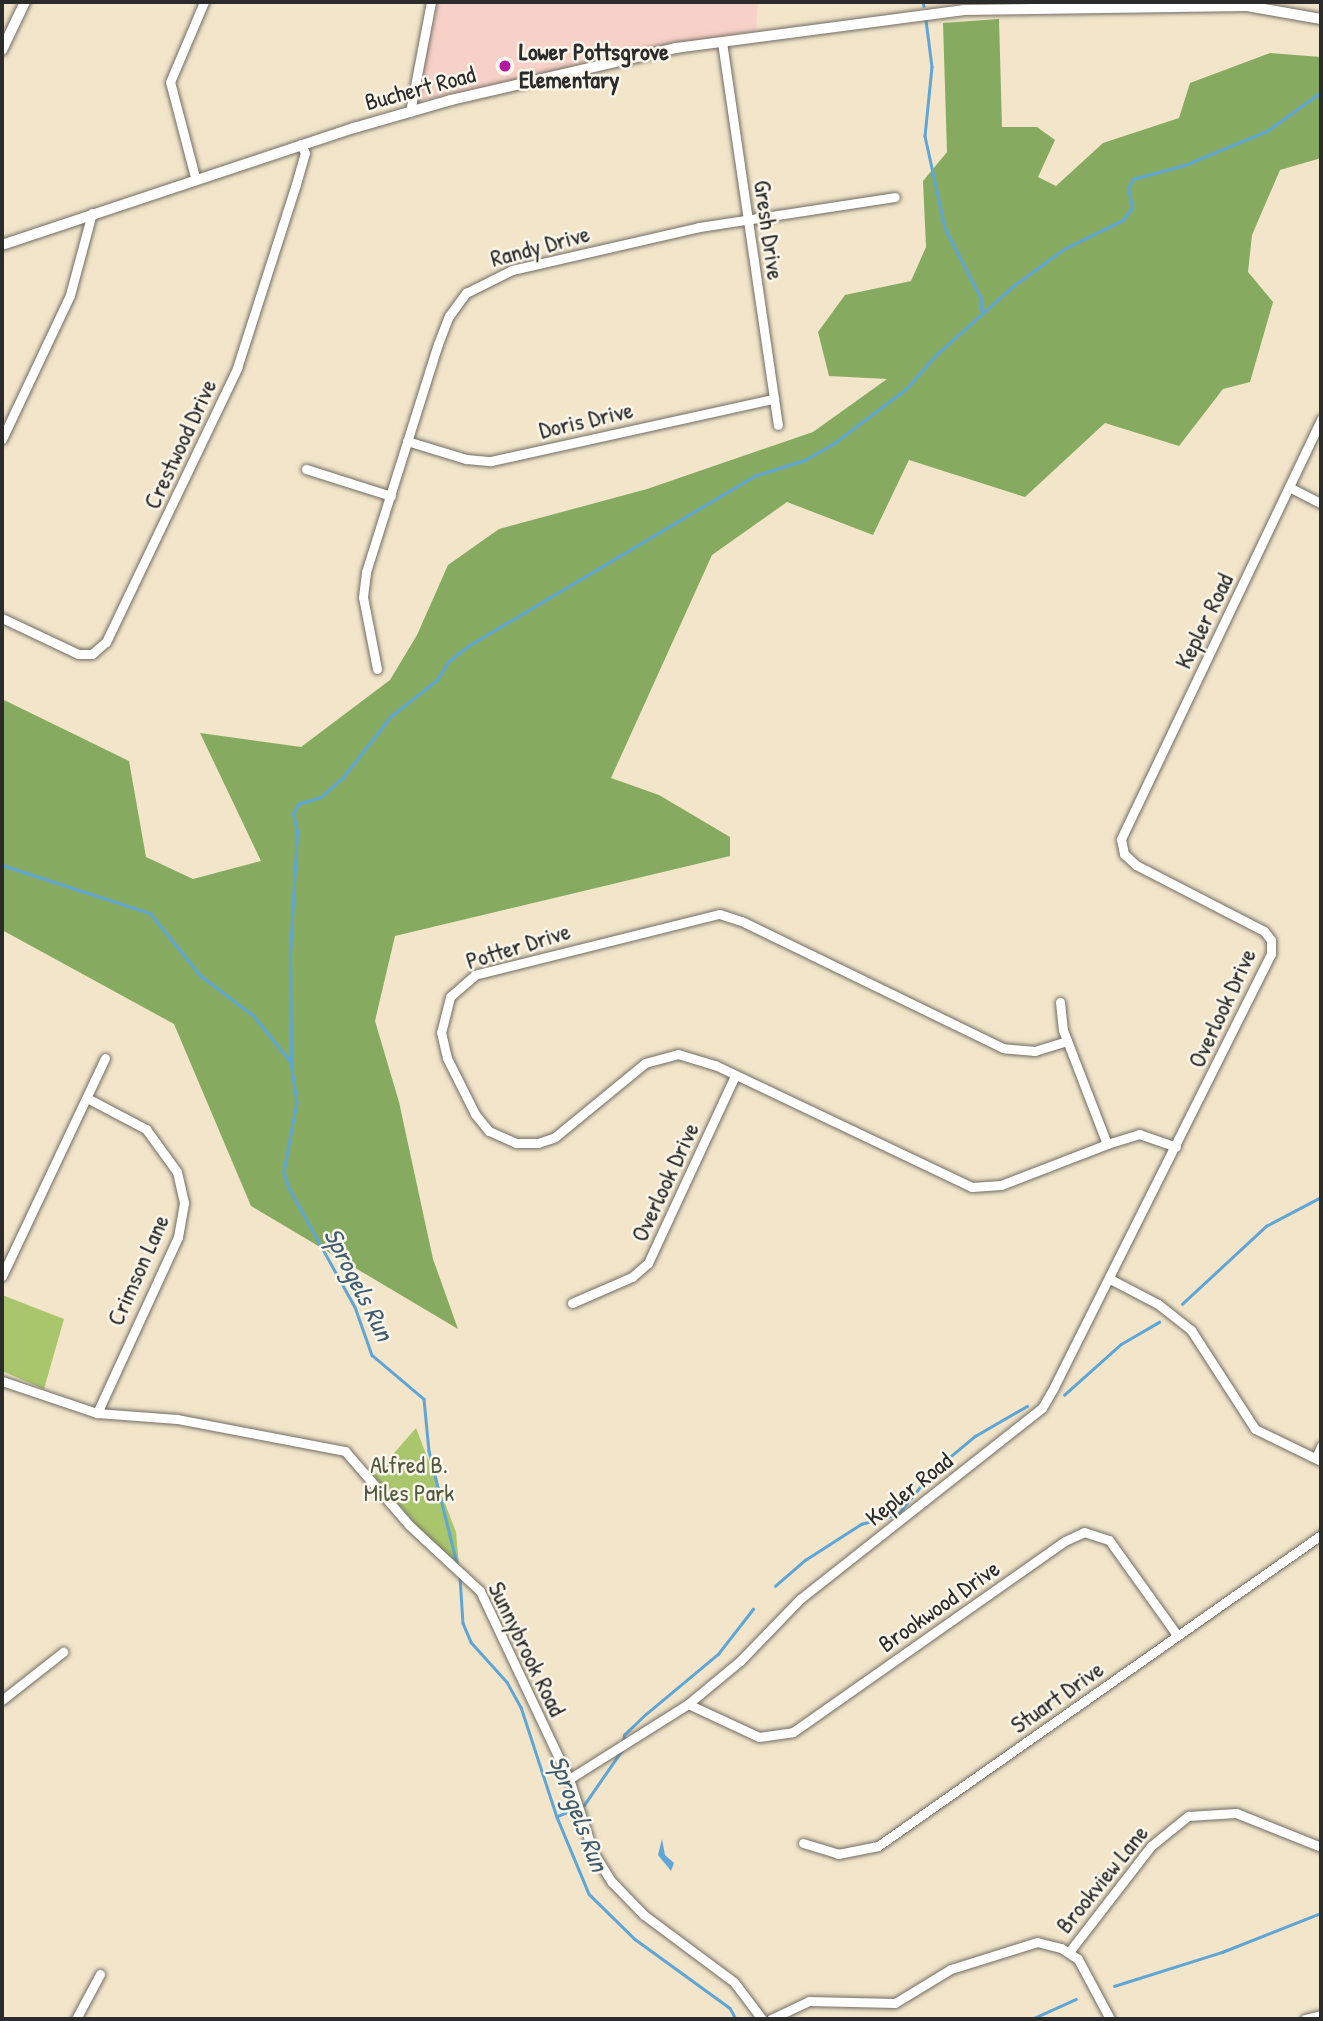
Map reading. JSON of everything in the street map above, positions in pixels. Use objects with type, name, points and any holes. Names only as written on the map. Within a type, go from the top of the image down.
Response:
[{"type":"street","points":[[2,50],[24,2]]},
{"type":"street","points":[[195,177],[170,82],[204,2]]},
{"type":"street","points":[[410,112],[431,2]]},
{"type":"street","name":"Buchert Road","points":[[2,245],[195,177],[410,112],[660,51],[950,6],[1239,6],[1321,19]]},
{"type":"street","name":"Gresh Drive","points":[[722,42],[778,425]]},
{"type":"street","name":"Crestwood Drive","points":[[2,618],[78,654],[96,653],[106,642],[237,368],[296,184],[304,153],[302,144]]},
{"type":"street","name":"Randy Drive","points":[[377,669],[363,585],[449,316],[476,286],[512,270],[748,218],[895,197]]},
{"type":"street","points":[[2,439],[70,295],[92,213]]},
{"type":"street","name":"Doris Drive","points":[[407,441],[471,460],[491,461],[774,399]]},
{"type":"street","name":"Kepler Road","points":[[1121,839],[1321,419]]},
{"type":"street","points":[[306,469],[391,496]]},
{"type":"street","points":[[1289,487],[1321,503]]},
{"type":"street","name":"Overlook Drive","points":[[1121,839],[1124,854],[1136,865],[1252,923],[1269,936],[1272,946],[1258,984],[1176,1147]]},
{"type":"street","name":"Potter Drive","points":[[1067,1041],[1035,1051],[1003,1048],[741,921],[719,914],[483,972],[462,983],[443,1014],[445,1050],[475,1114],[489,1131],[516,1143],[555,1137],[639,1067],[663,1056],[696,1057],[972,1187],[1001,1185],[1139,1134],[1176,1147]]},
{"type":"street","points":[[1060,1002],[1067,1041],[1107,1144]]},
{"type":"street","points":[[2,1276],[105,1058]]},
{"type":"street","name":"Overlook Drive","points":[[572,1303],[632,1277],[648,1263],[735,1076]]},
{"type":"street","name":"Crimson Lane","points":[[87,1098],[146,1129],[177,1172],[184,1203],[178,1237],[97,1413]]},
{"type":"street","name":"Kepler Road","points":[[569,1779],[688,1704],[740,1661],[800,1600],[1042,1408],[1176,1147]]},
{"type":"street","points":[[1110,1279],[1158,1304],[1191,1330],[1255,1429],[1318,1460],[1321,1446]]},
{"type":"street","name":"Sunnybrook Road","points":[[2,1381],[97,1413],[177,1419],[340,1448],[447,1561],[468,1576],[490,1610],[569,1779],[593,1852],[620,1892],[734,1982],[762,2019]]},
{"type":"street","name":"Brookwood Drive","points":[[688,1704],[759,1737],[793,1732],[1065,1541],[1084,1532],[1110,1540],[1177,1635]]},
{"type":"street","name":"Stuart Drive","points":[[803,1843],[838,1854],[878,1846],[1321,1535]]},
{"type":"street","points":[[2,1700],[63,1651]]},
{"type":"street","name":"Brookview Lane","points":[[1069,1952],[1151,1846],[1188,1816],[1236,1813],[1321,1847]]},
{"type":"street","points":[[771,2019],[808,2001],[895,2003],[951,1969],[1029,1943],[1053,1945],[1069,1952],[1089,1972],[1110,2019]]},
{"type":"street","points":[[76,2019],[100,1974]]},
{"type":"street","points":[[1305,2019],[1321,2015]]},
{"type":"shaded area","name":"Lower Pottsgrove Elementary","points":[[438,2],[758,2],[756,30],[417,101]]},
{"type":"green space","points":[[999,19],[1002,127],[1037,127],[1055,140],[1038,177],[1056,186],[1103,143],[1179,118],[1190,83],[1270,53],[1321,57],[1321,158],[1280,170],[1252,235],[1248,272],[1273,302],[1250,382],[1223,389],[1179,446],[1105,423],[1025,497],[909,460],[873,535],[787,502],[712,555],[611,778],[659,795],[730,837],[730,856],[395,936],[375,1021],[399,1102],[433,1259],[458,1329],[251,1206],[174,1024],[2,930],[2,699],[129,761],[146,857],[193,879],[261,861],[200,733],[301,747],[390,680],[417,635],[448,565],[499,529],[647,489],[813,432],[887,379],[829,376],[818,332],[845,295],[911,281],[926,247],[923,181],[947,152],[943,23]]},
{"type":"green space","points":[[2,1295],[64,1319],[44,1389],[2,1371]]},
{"type":"green space","name":"Alfred B. Miles Park","points":[[416,1428],[456,1532],[459,1565],[425,1535],[374,1476]]},
{"type":"water","points":[[662,1839],[665,1855],[674,1863],[671,1871],[658,1855]]},
{"type":"waterway","points":[[923,2],[924,6]]},
{"type":"waterway","points":[[926,20],[932,67],[925,136],[945,228],[981,298],[982,311]]},
{"type":"waterway","points":[[291,1062],[290,954],[297,831],[293,814],[298,804],[321,797],[344,776],[391,716],[437,680],[449,661],[468,646],[754,476],[805,460],[833,444],[906,389],[936,355],[1012,287],[1064,249],[1123,220],[1132,208],[1128,188],[1133,179],[1185,165],[1267,131],[1321,92]]},
{"type":"waterway","name":"Sprogels Run","points":[[2,865],[150,913],[200,975],[254,1016],[291,1062],[297,1102],[284,1172],[289,1188],[355,1307],[372,1355],[424,1399],[429,1451],[458,1567]]},
{"type":"waterway","points":[[1182,1304],[1266,1226],[1321,1197]]},
{"type":"waterway","points":[[1064,1395],[1121,1344],[1159,1322]]},
{"type":"waterway","points":[[775,1586],[805,1560],[861,1524],[898,1514],[933,1471],[975,1436],[1027,1406]]},
{"type":"waterway","name":"Sprogels Run","points":[[460,1577],[463,1623],[471,1642],[507,1682],[521,1707],[557,1817],[589,1894],[635,1939],[730,2008],[736,2019]]},
{"type":"waterway","points":[[623,1743],[624,1735],[646,1714],[718,1654],[753,1609]]},
{"type":"waterway","points":[[558,1816],[584,1805],[622,1750]]},
{"type":"waterway","points":[[1114,1986],[1222,1952],[1321,1913]]},
{"type":"waterway","points":[[1032,2019],[1076,1999]]},
{"type":"place","name":"Lower Pottsgrove Elementary","points":[[505,66]]}]
